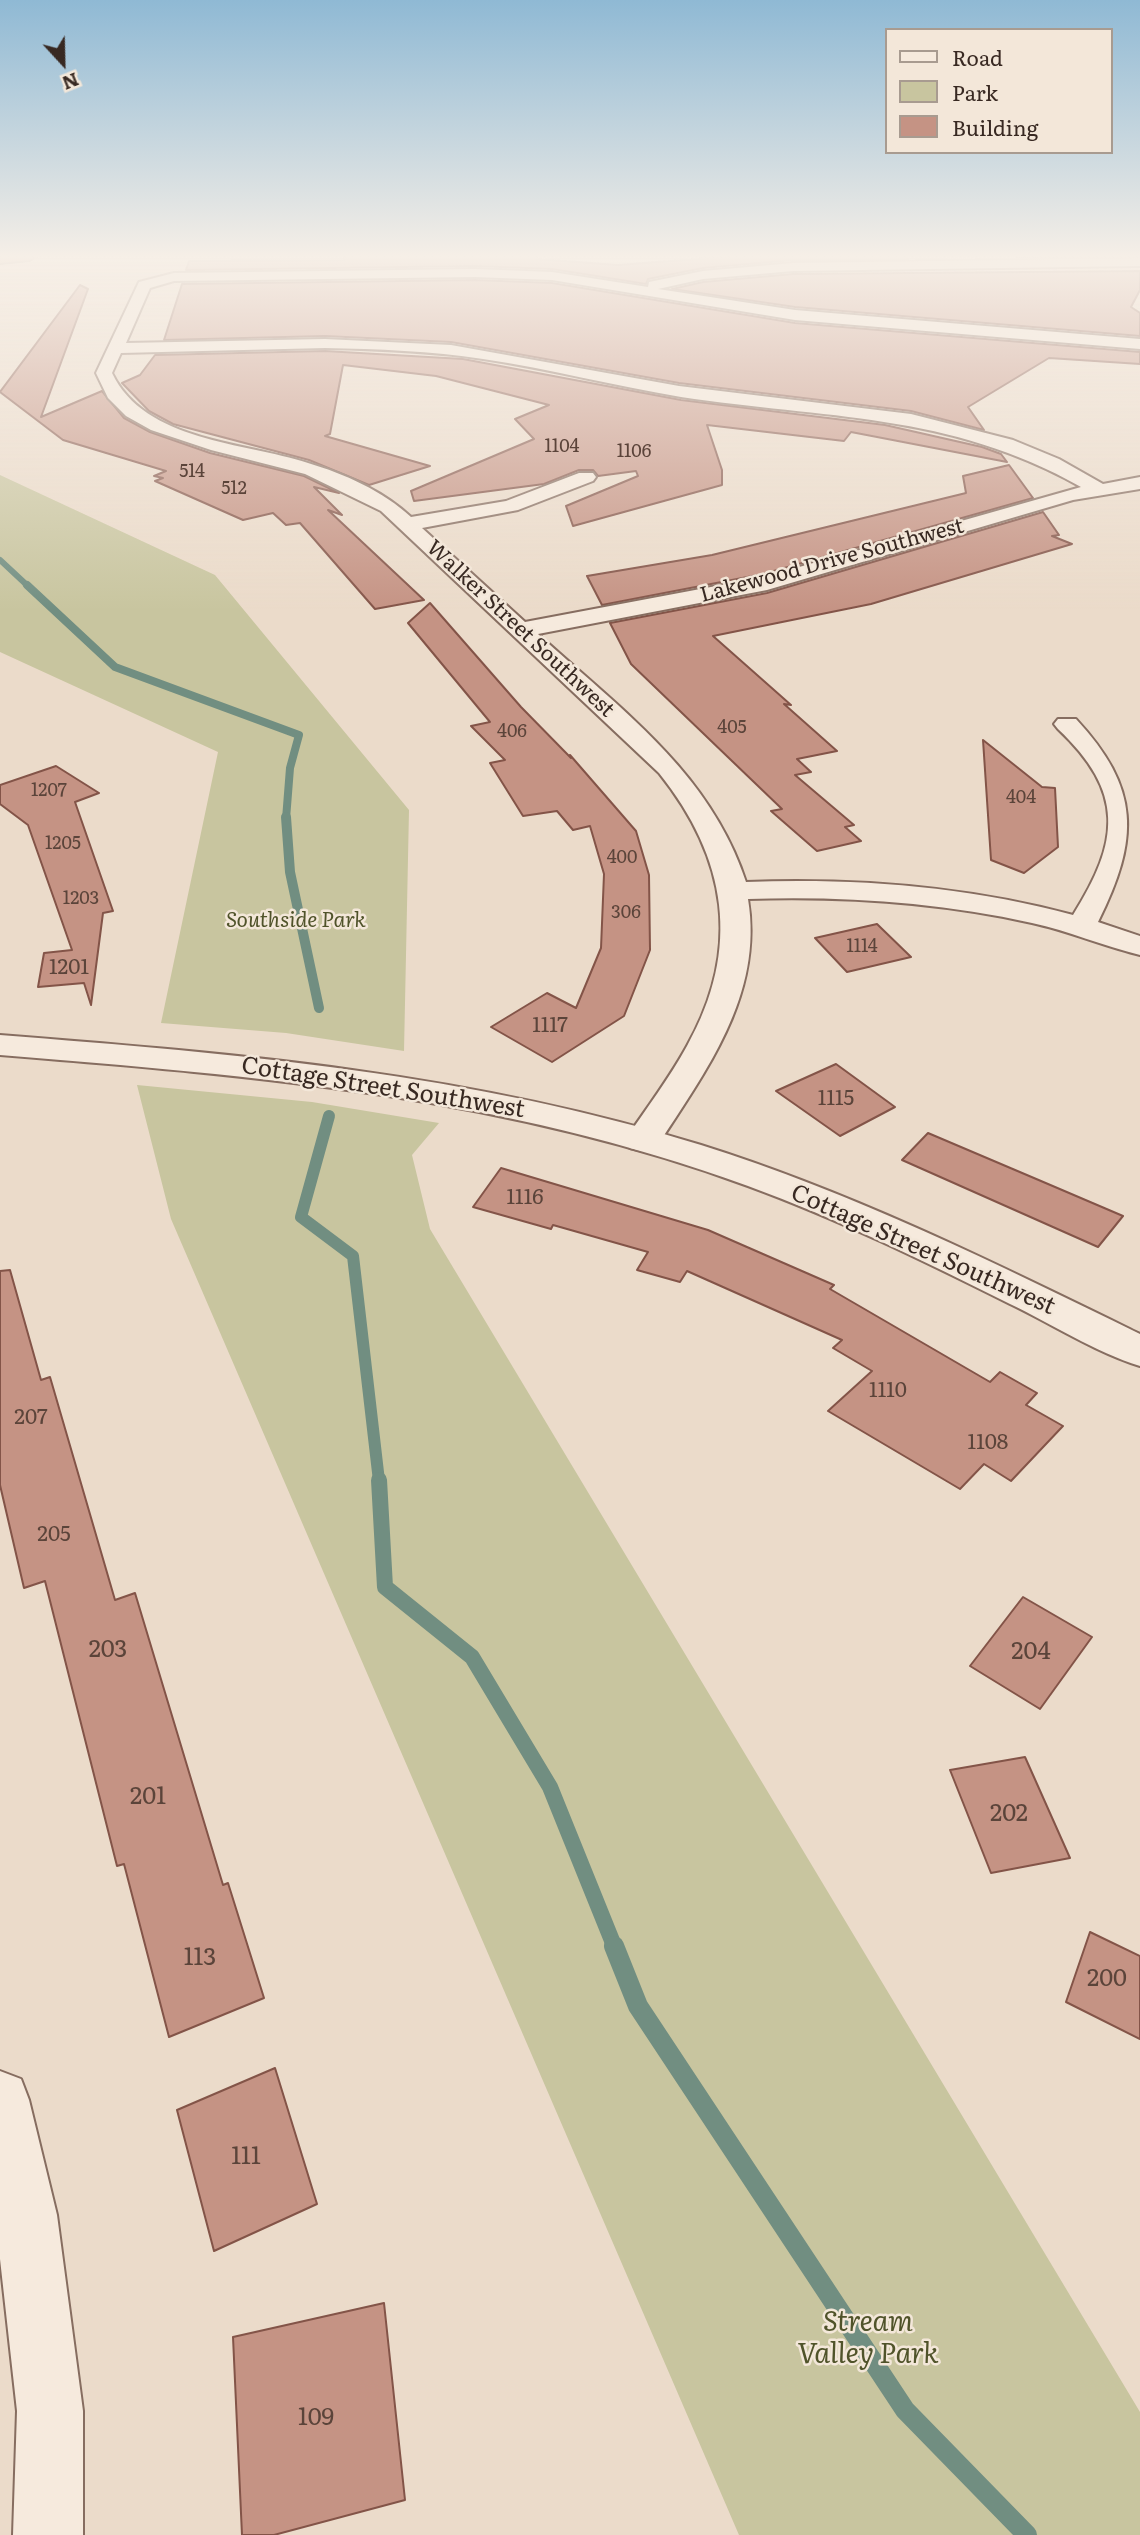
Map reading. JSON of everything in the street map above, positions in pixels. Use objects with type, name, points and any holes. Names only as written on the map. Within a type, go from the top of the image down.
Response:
[{"type":"street","name":"Walker Street Southwest","points":[[104,374],[106,384],[124,406],[141,417],[190,437],[334,478],[388,507],[684,784],[707,817],[734,891],[736,947],[733,971],[719,1013],[698,1056],[643,1140]]},
{"type":"street","points":[[589,374],[664,389],[870,411],[933,422],[1026,449],[1098,489]]},
{"type":"street","points":[[408,524],[511,506],[586,477]]},
{"type":"street","name":"Lakewood Drive Southwest","points":[[521,630],[767,583],[1098,489],[1140,483]]},
{"type":"street","points":[[1067,724],[1111,752],[1124,768],[1132,787],[1135,815],[1131,843],[1118,872],[1081,926]]},
{"type":"street","points":[[734,891],[810,887],[909,891],[1009,908],[1081,926],[1140,946]]},
{"type":"street","name":"Cottage Street Southwest","points":[[0,1045],[355,1078],[447,1093],[545,1114],[643,1140],[749,1174],[831,1205],[1140,1350]]},
{"type":"street","points":[[0,2100],[26,2215],[50,2411],[48,2535]]},
{"type":"green space","name":"Southside Park","points":[[0,475],[215,575],[409,810],[404,1051],[286,1033],[161,1023],[218,752],[0,652]]},
{"type":"green space","name":"Stream Valley Park","points":[[137,1085],[312,1102],[439,1123],[412,1155],[430,1229],[1140,2412],[1140,2535],[739,2535],[171,1219]]},
{"type":"building","points":[[13,374],[57,374],[41,417],[102,391],[124,418],[150,432],[210,453],[304,476],[339,493],[314,487],[342,515],[328,510],[424,600],[375,609],[300,523],[286,525],[273,513],[243,520],[155,481],[163,478],[154,476],[166,471],[63,440],[0,392]]},
{"type":"building","points":[[341,374],[330,434],[325,436],[430,466],[369,485],[309,460],[173,424],[149,411],[122,383],[140,375]]},
{"type":"building","points":[[422,374],[544,374],[681,400],[885,425],[982,447],[1001,454],[1007,462],[851,432],[844,441],[707,425],[722,470],[722,485],[573,526],[566,506],[638,476],[636,471],[598,476],[593,470],[579,470],[544,484],[414,501],[411,491],[534,439],[515,419],[549,405]]},
{"type":"building","points":[[631,374],[1022,374],[968,407],[984,430],[911,411],[679,383]]},
{"type":"building","points":[[1009,465],[1033,498],[763,574],[602,605],[587,576],[712,555],[966,493],[963,476]]},
{"type":"building","points":[[1043,512],[1059,535],[1052,536],[1072,544],[871,604],[713,636],[791,705],[784,704],[837,751],[797,759],[811,772],[795,775],[854,825],[845,827],[861,841],[817,851],[771,811],[782,809],[631,664],[610,623],[767,593]]},
{"type":"building","points":[[430,603],[521,707],[571,758],[570,755],[636,831],[649,875],[650,950],[624,1016],[552,1062],[491,1027],[547,993],[576,1008],[601,948],[604,874],[590,826],[573,830],[557,811],[523,816],[490,763],[505,760],[471,726],[490,722],[408,623]]},
{"type":"building","points":[[983,740],[1042,787],[1055,788],[1058,847],[1024,873],[991,860]]},
{"type":"building","points":[[56,766],[99,793],[75,802],[113,911],[103,913],[91,1005],[84,983],[38,987],[44,953],[72,950],[28,825],[0,804],[0,785]]},
{"type":"building","points":[[877,924],[911,957],[847,972],[815,938]]},
{"type":"building","points":[[836,1064],[895,1107],[840,1136],[776,1091]]},
{"type":"building","points":[[928,1133],[1123,1216],[1098,1247],[902,1160]]},
{"type":"building","points":[[501,1168],[708,1230],[834,1285],[830,1289],[990,1382],[1000,1372],[1037,1393],[1026,1405],[1063,1426],[1011,1481],[984,1464],[960,1489],[828,1411],[872,1371],[833,1348],[842,1340],[687,1271],[680,1282],[637,1270],[648,1252],[553,1225],[551,1229],[473,1207]]},
{"type":"building","points":[[10,1270],[41,1380],[50,1377],[115,1600],[135,1593],[223,1885],[228,1883],[264,1998],[169,2037],[124,1864],[117,1866],[45,1581],[24,1588],[0,1485],[0,1271]]},
{"type":"building","points":[[1023,1597],[1092,1637],[1040,1709],[970,1666]]},
{"type":"building","points":[[1025,1757],[1070,1858],[991,1873],[950,1770]]},
{"type":"building","points":[[1090,1932],[1140,1956],[1140,2039],[1066,2002]]},
{"type":"building","points":[[275,2068],[317,2204],[214,2251],[177,2110]]},
{"type":"building","points":[[384,2303],[405,2500],[274,2535],[242,2535],[233,2337]]},
{"type":"waterway","points":[[0,560],[29,587]]},
{"type":"waterway","points":[[27,585],[115,667],[299,735],[290,768],[286,818]]},
{"type":"waterway","points":[[286,818],[290,872],[319,1008]]},
{"type":"waterway","points":[[329,1116],[301,1217],[353,1256],[379,1481]]},
{"type":"waterway","points":[[379,1480],[385,1587],[472,1657],[550,1787],[615,1948]]},
{"type":"waterway","points":[[614,1946],[638,2006],[905,2410],[1027,2535]]}]
